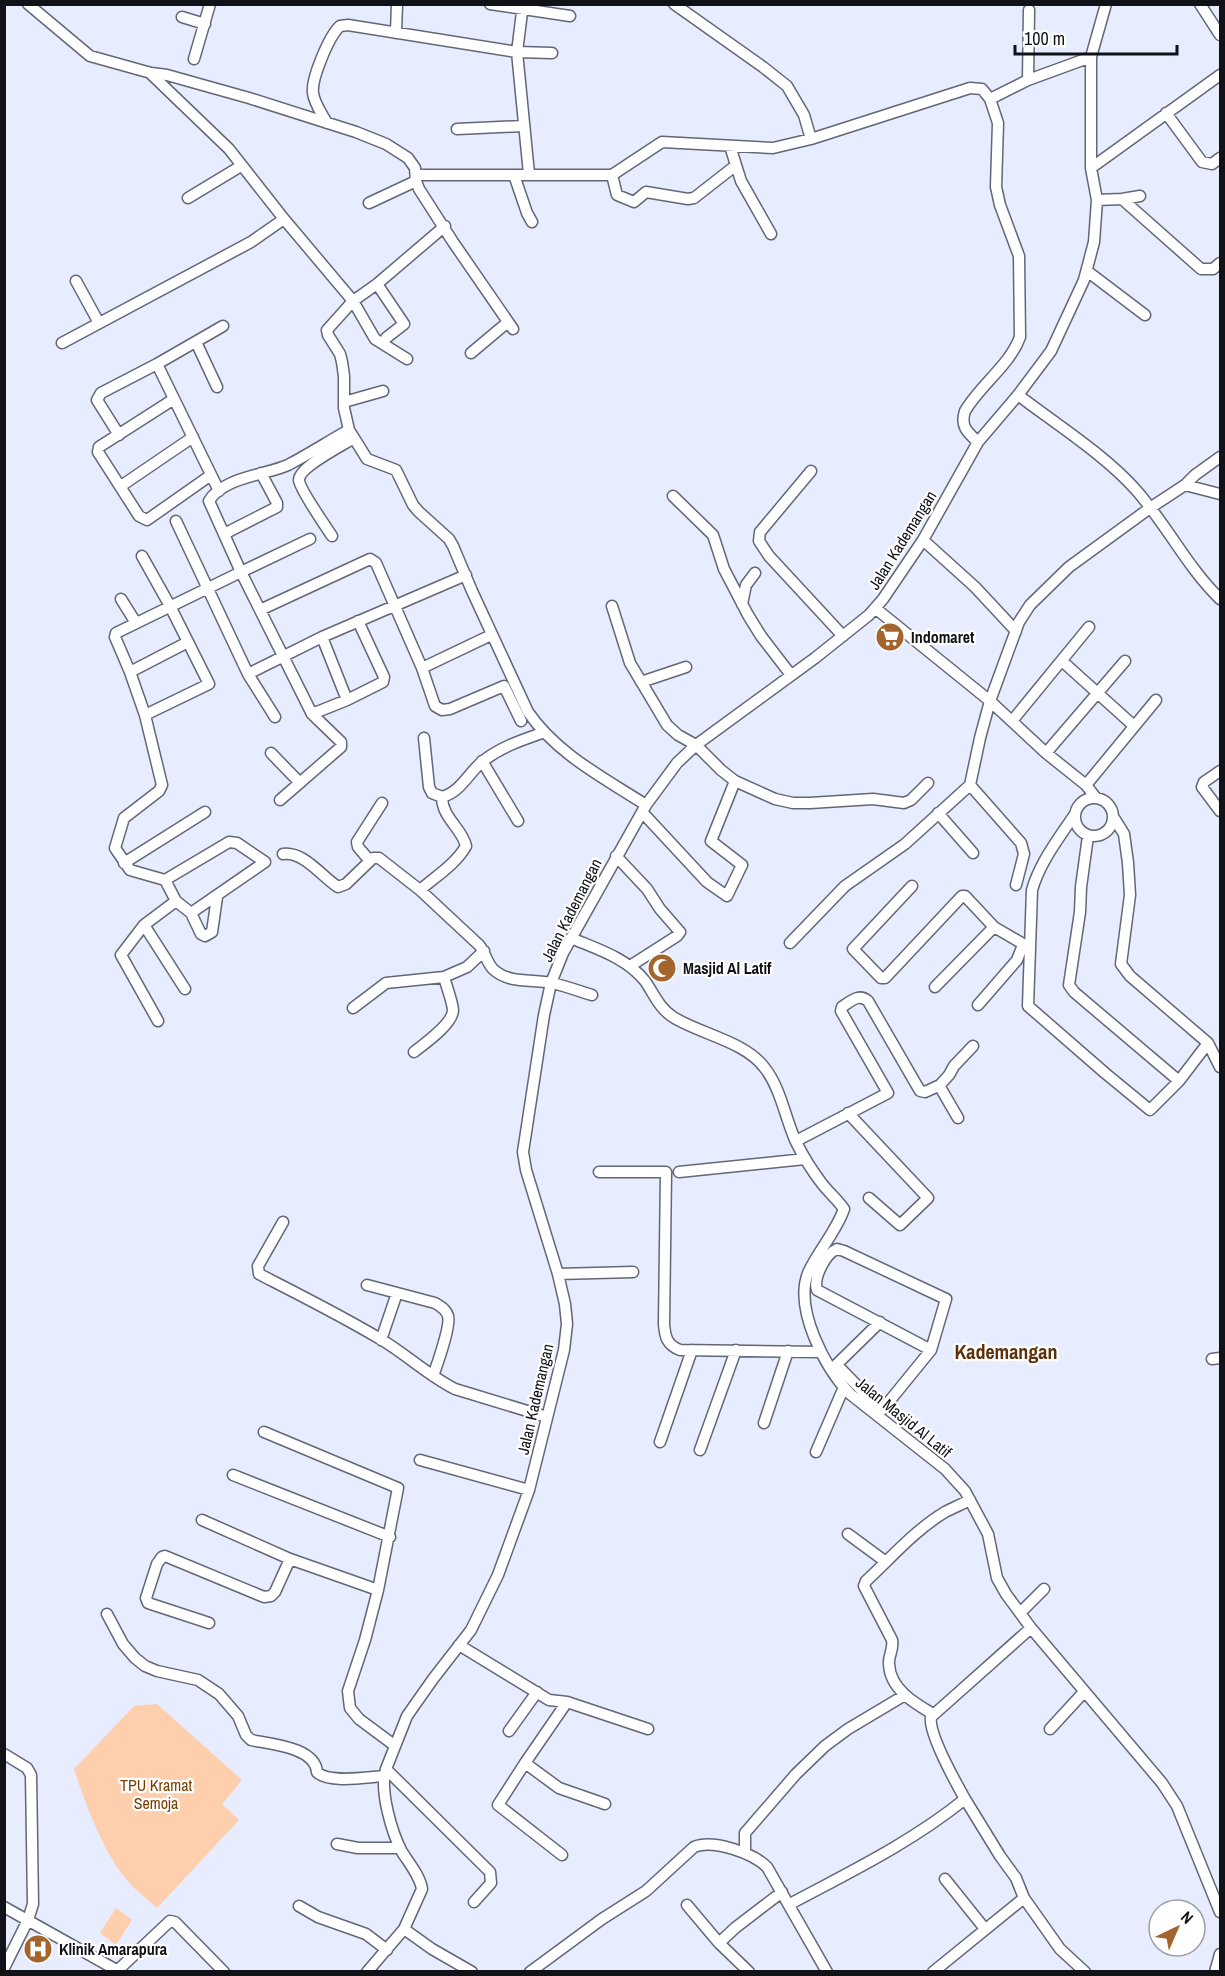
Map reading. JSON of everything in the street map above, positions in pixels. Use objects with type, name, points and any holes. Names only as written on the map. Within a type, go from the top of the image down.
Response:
[{"type":"street","points":[[28,4],[90,56],[151,74],[167,75],[249,98],[327,123],[386,144],[408,158],[415,168],[420,189],[459,251],[511,325],[471,353]]},
{"type":"street","points":[[194,59],[210,4]]},
{"type":"street","points":[[396,33],[397,4]]},
{"type":"street","points":[[490,4],[523,7],[570,16]]},
{"type":"street","points":[[674,4],[787,86],[797,102],[811,139]]},
{"type":"street","name":"Jalan Kademangan","points":[[367,1971],[404,1929],[422,1889],[400,1848],[388,1813],[385,1772],[407,1716],[477,1620],[498,1575],[529,1490],[564,1350],[567,1324],[565,1304],[526,1170],[523,1152],[551,983],[571,938],[616,856],[644,808],[677,763],[696,745],[843,636],[875,608],[923,540],[978,442],[1051,351],[1087,271],[1094,242],[1097,200],[1091,168],[1091,57],[1106,4]]},
{"type":"street","points":[[1200,4],[1221,34]]},
{"type":"street","points":[[523,7],[517,52],[529,174]]},
{"type":"street","points":[[1028,80],[1029,10]]},
{"type":"street","points":[[182,17],[205,24]]},
{"type":"street","points":[[327,123],[313,93],[314,84],[336,30],[340,27],[348,25],[517,52],[552,53]]},
{"type":"street","points":[[990,99],[1028,80],[1091,57]]},
{"type":"street","points":[[151,74],[216,135],[352,301],[375,339],[407,359]]},
{"type":"street","points":[[1091,168],[1221,75]]},
{"type":"street","points":[[369,203],[416,178],[529,174],[612,175],[662,142],[773,148],[811,139],[970,88],[982,89],[990,99],[998,123],[996,187],[1000,205],[1019,256],[1020,337],[1009,356],[965,411],[962,420],[963,427],[978,442]]},
{"type":"street","points":[[1166,113],[1202,162],[1212,164],[1221,158]]},
{"type":"street","points":[[457,129],[523,126]]},
{"type":"street","points":[[730,146],[735,166],[748,195],[771,234]]},
{"type":"street","points":[[188,198],[241,166]]},
{"type":"street","points":[[612,175],[617,195],[634,202],[647,192],[688,200],[694,198],[735,166]]},
{"type":"street","points":[[514,175],[532,222]]},
{"type":"street","points":[[1097,200],[1140,196]]},
{"type":"street","points":[[1122,199],[1202,269],[1213,269],[1221,263]]},
{"type":"street","points":[[62,343],[251,242],[284,219]]},
{"type":"street","points":[[445,226],[377,284],[352,301],[327,330],[342,362],[344,402],[352,434],[367,459],[396,471],[413,505],[449,540],[528,712],[542,733],[563,751],[644,808],[707,882],[727,896],[742,865],[711,841],[735,781]]},
{"type":"street","points":[[1087,271],[1145,315]]},
{"type":"street","points":[[76,281],[99,323]]},
{"type":"street","points":[[377,284],[404,324],[386,338]]},
{"type":"street","points":[[119,435],[97,400],[101,393],[158,364],[223,326]]},
{"type":"street","points":[[196,342],[218,387]]},
{"type":"street","points":[[158,364],[219,491]]},
{"type":"street","points":[[344,402],[383,391]]},
{"type":"street","points":[[1018,395],[1121,474],[1170,534],[1200,578],[1221,599]]},
{"type":"street","points":[[174,399],[99,447],[98,452],[139,516],[147,520],[211,475]]},
{"type":"street","points":[[280,800],[340,750],[342,745],[312,714],[282,657],[208,501],[219,491],[241,478],[286,466],[352,434]]},
{"type":"street","points":[[332,536],[299,481],[306,469],[352,434]]},
{"type":"street","points":[[121,486],[193,437]]},
{"type":"street","points":[[790,942],[845,886],[898,849],[970,785],[990,701],[1016,631],[1024,612],[1030,605],[1059,576],[1221,457]]},
{"type":"street","points":[[811,471],[760,532],[759,541],[769,556],[843,636]]},
{"type":"street","points":[[224,534],[277,507],[261,473]]},
{"type":"street","points":[[1185,485],[1221,494]]},
{"type":"street","points":[[673,496],[713,535],[724,569],[742,604],[761,636],[791,675]]},
{"type":"street","points":[[176,521],[248,674],[275,717]]},
{"type":"street","points":[[217,897],[212,932],[208,936],[201,934],[191,913],[176,901],[165,880],[130,870],[115,848],[123,820],[159,791],[162,785],[145,715],[115,637],[120,630],[310,539]]},
{"type":"street","points":[[923,540],[975,587],[1016,631]]},
{"type":"street","points":[[142,556],[209,684],[145,715]]},
{"type":"street","points":[[260,610],[370,559],[376,563],[422,668],[435,706],[441,710],[450,709],[504,686],[521,721]]},
{"type":"street","points":[[742,604],[746,585],[755,573]]},
{"type":"street","points":[[248,674],[322,637],[466,575]]},
{"type":"street","points":[[121,599],[136,622]]},
{"type":"street","points":[[612,606],[630,663],[667,725],[678,735],[696,745],[735,781],[775,799],[793,803],[873,799],[904,803],[911,800],[928,783]]},
{"type":"street","points":[[875,608],[990,701],[1046,753],[1086,785],[1096,798],[1109,804],[1124,834],[1128,863],[1130,895],[1121,964],[1130,976],[1208,1043],[1221,1066]]},
{"type":"street","points":[[312,714],[383,682],[384,677],[358,621]]},
{"type":"street","points":[[1012,721],[1089,627]]},
{"type":"street","points":[[322,637],[347,700]]},
{"type":"street","points":[[422,668],[487,637]]},
{"type":"street","points":[[130,672],[188,642]]},
{"type":"street","points":[[1046,753],[1125,660]]},
{"type":"street","points":[[1062,661],[1134,726]]},
{"type":"street","points":[[640,682],[686,667]]},
{"type":"street","points":[[1086,785],[1156,700]]},
{"type":"street","points":[[424,738],[429,787],[432,793],[442,797],[450,794],[482,762],[511,744],[542,733]]},
{"type":"street","points":[[271,753],[300,783]]},
{"type":"street","points":[[482,762],[518,821]]},
{"type":"street","points":[[1221,771],[1202,784],[1205,792],[1221,811]]},
{"type":"street","points":[[970,785],[1021,843],[1024,854],[1016,885]]},
{"type":"street","points":[[420,890],[454,861],[466,846],[464,839],[444,810],[442,797]]},
{"type":"street","points":[[1096,798],[1084,801],[1078,806],[1046,858],[1035,881],[1026,947],[1027,1004],[1036,1015],[1149,1110],[1153,1109],[1179,1081],[1208,1043]]},
{"type":"street","points":[[370,861],[358,847],[357,842],[382,803]]},
{"type":"street","points":[[124,863],[205,812]]},
{"type":"street","points":[[938,813],[973,853]]},
{"type":"street","points":[[1075,814],[1078,827],[1088,836],[1097,837],[1105,833],[1114,818]]},
{"type":"street","points":[[1088,836],[1069,985],[1074,992],[1179,1081]]},
{"type":"street","points":[[165,880],[228,842],[237,843],[265,862],[191,913]]},
{"type":"street","points":[[283,854],[289,853],[300,857],[339,887],[346,884],[373,858],[379,858],[420,890],[484,951],[492,968],[499,973],[514,979],[551,983],[592,995]]},
{"type":"street","points":[[616,856],[647,889],[680,933],[630,966]]},
{"type":"street","points":[[912,886],[853,949],[881,978],[885,978],[962,896],[965,896],[994,927],[1026,947]]},
{"type":"street","points":[[158,1021],[121,955],[144,925],[176,901]]},
{"type":"street","points":[[144,925],[185,989]]},
{"type":"street","points":[[935,987],[994,927]]},
{"type":"street","name":"Jalan Masjid Al Latif","points":[[571,938],[610,954],[630,966],[645,981],[666,1012],[727,1041],[759,1061],[770,1076],[805,1159],[844,1209],[809,1271],[804,1288],[811,1328],[820,1352],[834,1367],[843,1387],[945,1469],[970,1500],[988,1534],[997,1578],[1020,1613],[1084,1692],[1147,1763],[1177,1806],[1221,1912]]},
{"type":"street","points":[[978,1005],[1026,947]]},
{"type":"street","points":[[353,1008],[386,983],[444,977],[467,967],[484,951]]},
{"type":"street","points":[[414,1052],[446,1025],[452,1017],[453,1011],[444,977]]},
{"type":"street","points":[[796,1141],[888,1092],[840,1011],[842,1007],[858,997],[868,1001],[920,1091],[925,1092],[939,1086],[973,1046]]},
{"type":"street","points":[[939,1086],[958,1118]]},
{"type":"street","points":[[848,1113],[928,1198],[902,1225],[869,1198]]},
{"type":"street","points":[[679,1172],[805,1159]]},
{"type":"street","points":[[599,1172],[666,1172],[665,1335],[674,1347],[692,1350],[820,1352]]},
{"type":"street","points":[[283,1222],[258,1266],[259,1274],[381,1340],[455,1389],[547,1417]]},
{"type":"street","points":[[880,1322],[834,1367],[882,1409],[931,1350],[946,1299],[844,1251],[837,1249],[831,1251],[816,1279],[817,1289],[880,1322],[931,1350]]},
{"type":"street","points":[[558,1274],[633,1272]]},
{"type":"street","points":[[367,1285],[435,1303],[442,1307],[447,1314],[448,1326],[433,1376]]},
{"type":"street","points":[[381,1340],[397,1293]]},
{"type":"street","points":[[660,1442],[692,1350]]},
{"type":"street","points":[[700,1450],[736,1350]]},
{"type":"street","points":[[764,1423],[788,1351]]},
{"type":"street","points":[[816,1452],[843,1387]]},
{"type":"street","points":[[264,1432],[397,1487],[399,1492],[378,1590],[348,1691],[350,1708],[359,1719],[394,1745]]},
{"type":"street","points":[[420,1460],[529,1490]]},
{"type":"street","points":[[233,1475],[390,1537]]},
{"type":"street","points":[[933,1714],[905,1695],[895,1684],[889,1666],[892,1640],[864,1586],[866,1581],[886,1562],[936,1518],[970,1500]]},
{"type":"street","points":[[202,1520],[290,1559],[378,1590]]},
{"type":"street","points":[[848,1534],[886,1562]]},
{"type":"street","points":[[209,1623],[147,1603],[146,1598],[157,1564],[162,1557],[165,1556],[264,1597],[271,1596],[275,1592],[290,1559]]},
{"type":"street","points":[[1020,1613],[1044,1589]]},
{"type":"street","points":[[107,1614],[123,1644],[135,1658],[145,1666],[157,1671],[198,1680],[219,1694],[238,1716],[250,1740],[273,1743],[309,1756],[315,1763],[316,1772],[322,1776],[342,1778],[385,1772],[490,1872],[491,1883],[474,1902]]},
{"type":"street","points":[[1031,1628],[933,1714],[930,1720],[931,1729],[954,1780],[999,1856],[1017,1878],[1024,1899],[1060,1949],[1085,1971]]},
{"type":"street","points":[[459,1645],[549,1700],[567,1702],[648,1728]]},
{"type":"street","points":[[509,1731],[537,1692]]},
{"type":"street","points":[[1050,1729],[1084,1692]]},
{"type":"street","points":[[745,1853],[745,1833],[796,1774],[825,1746],[848,1729],[905,1695]]},
{"type":"street","points":[[562,1855],[498,1805],[567,1702]]},
{"type":"street","points":[[4,1754],[27,1768],[31,1775],[34,1893],[28,1920],[4,1968]]},
{"type":"street","points":[[525,1762],[559,1788],[605,1804]]},
{"type":"street","points":[[790,1904],[937,1822],[965,1799]]},
{"type":"street","points":[[337,1844],[358,1848],[400,1848]]},
{"type":"street","points":[[530,1971],[602,1919],[646,1891],[697,1846],[716,1846],[760,1859],[790,1904],[827,1971]]},
{"type":"street","points":[[945,1880],[986,1929]]},
{"type":"street","points":[[719,1943],[782,1892]]},
{"type":"street","points":[[933,1971],[1024,1899]]},
{"type":"street","points":[[687,1905],[719,1943],[749,1971]]},
{"type":"street","points":[[299,1906],[318,1917],[366,1934],[387,1950]]},
{"type":"street","points":[[4,1907],[119,1971],[170,1921],[175,1922],[224,1971]]},
{"type":"street","points":[[404,1929],[432,1949],[472,1971]]},
{"type":"street","points":[[1215,1971],[1221,1954]]},
{"type":"green space","name":"TPU Kramat Semoja","points":[[157,1704],[242,1780],[222,1804],[239,1820],[157,1908],[137,1891],[110,1855],[89,1811],[74,1769],[134,1706]]},
{"type":"green space","points":[[116,1908],[132,1920],[116,1945],[100,1933]]},
{"type":"place","name":"Indomaret","points":[[890,637]]},
{"type":"place","name":"Masjid Al Latif","points":[[662,968]]},
{"type":"place","name":"Klinik Amarapura","points":[[38,1949]]},
{"type":"district","name":"Kademangan","points":[[1006,1352]]}]
